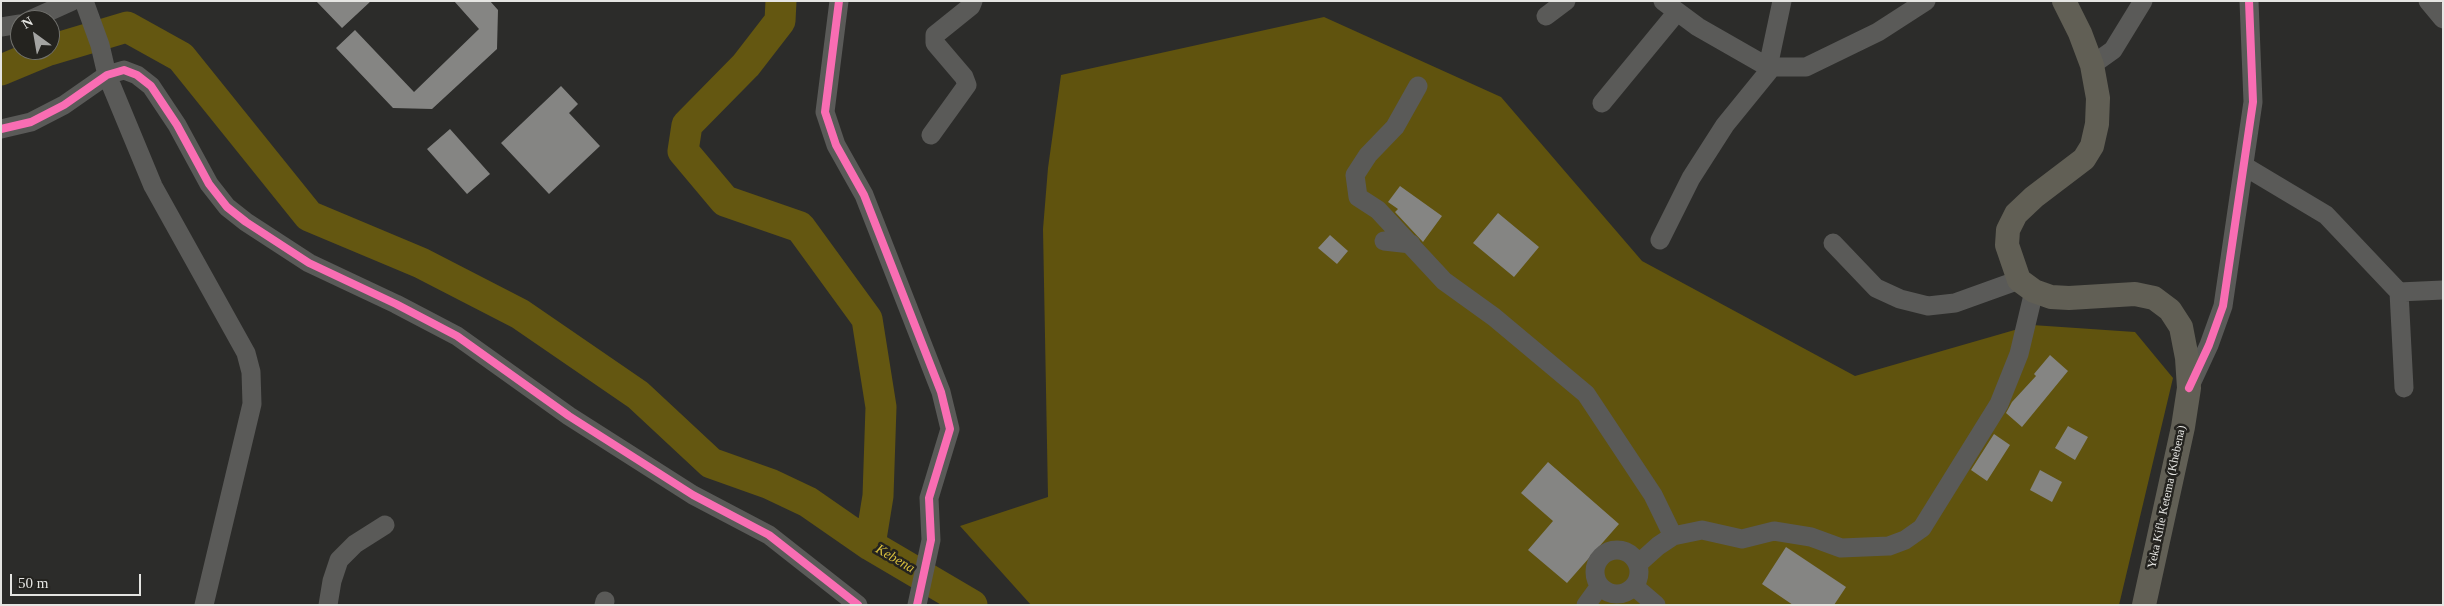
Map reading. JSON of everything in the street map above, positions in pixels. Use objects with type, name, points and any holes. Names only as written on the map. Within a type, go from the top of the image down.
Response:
[{"type":"main road","points":[[2026,285],[2007,246],[2008,230],[2016,214],[2034,197],[2084,159],[2092,146],[2097,124],[2098,98],[2092,65],[2080,33],[2064,1]]},
{"type":"main road","name":"Yeka Kifle Ketema (Khebena)","points":[[2026,285],[2051,297],[2069,298],[2135,294],[2154,298],[2170,310],[2181,327],[2187,358],[2189,388],[2183,427],[2144,605]]},
{"type":"street","points":[[839,1],[825,112],[836,145],[864,195],[942,392],[950,429],[928,498],[931,540],[925,560],[917,605]]},
{"type":"street","points":[[931,135],[967,85],[964,77],[935,43],[935,36],[971,6],[973,1]]},
{"type":"street","points":[[1546,16],[1566,1]]},
{"type":"street","points":[[1660,240],[1691,178],[1725,125],[1770,67],[1782,1]]},
{"type":"street","points":[[1602,103],[1670,6],[1698,27],[1770,67],[1806,67],[1878,32],[1926,1]]},
{"type":"street","points":[[2092,65],[2113,50],[2142,1]]},
{"type":"street","points":[[2189,388],[2209,345],[2223,306],[2253,102],[2249,1]]},
{"type":"street","points":[[2428,1],[2443,19]]},
{"type":"street","points":[[60,10],[81,3],[100,45],[107,75],[153,186],[246,353],[251,372],[252,404],[204,605]]},
{"type":"street","points":[[1,129],[30,122],[64,105],[107,75],[124,70],[137,75],[151,86],[177,125],[209,184],[227,207],[246,222],[309,263],[396,304],[457,336],[569,416],[692,495],[769,535],[858,605]]},
{"type":"street","points":[[1418,86],[1395,127],[1368,155],[1355,175],[1358,197],[1378,210],[1444,281],[1494,317],[1586,394],[1653,495],[1673,536]]},
{"type":"street","points":[[2244,166],[2326,216],[2399,292],[2404,388]]},
{"type":"street","points":[[1384,241],[1411,244]]},
{"type":"street","points":[[1638,564],[1658,546],[1673,536],[1702,530],[1742,538],[1774,531],[1811,537],[1841,548],[1861,549],[1889,546],[1905,540],[1922,528],[1999,404],[2019,354],[2026,285],[1955,303],[1928,306],[1900,299],[1876,288],[1833,243]]},
{"type":"street","points":[[2399,292],[2443,290]]},
{"type":"street","points":[[328,605],[332,581],[339,560],[355,544],[386,525]]},
{"type":"street","points":[[1613,550],[1628,552],[1638,564],[1640,576],[1635,587],[1617,596],[1599,587],[1594,573],[1600,558],[1606,554],[1613,550]]},
{"type":"street","points":[[1586,605],[1599,587]]},
{"type":"street","points":[[1635,587],[1656,605]]},
{"type":"shaded area","points":[[1324,17],[1501,97],[1642,261],[1855,376],[2032,325],[2135,332],[2173,378],[2119,605],[1031,605],[960,526],[1048,497],[1043,229],[1048,168],[1061,75]]},
{"type":"building","points":[[316,1],[371,1],[342,28]]},
{"type":"building","points":[[454,1],[490,1],[498,10],[497,49],[432,109],[393,108],[336,48],[355,30],[414,92],[479,29]]},
{"type":"building","points":[[561,86],[578,104],[569,113],[600,146],[549,194],[501,143]]},
{"type":"building","points":[[450,129],[490,174],[467,194],[427,149]]},
{"type":"building","points":[[1400,186],[1442,216],[1423,242],[1395,212],[1398,209],[1388,202]]},
{"type":"building","points":[[1498,213],[1539,247],[1514,277],[1473,243]]},
{"type":"building","points":[[1330,235],[1348,251],[1337,264],[1318,248]]},
{"type":"building","points":[[2050,355],[2068,371],[2022,427],[2006,413],[2012,402],[2036,376],[2034,374]]},
{"type":"building","points":[[2068,426],[2088,437],[2075,460],[2055,448]]},
{"type":"building","points":[[1994,434],[2010,445],[1987,481],[1971,470]]},
{"type":"building","points":[[1548,462],[1619,524],[1567,583],[1528,550],[1553,521],[1521,493]]},
{"type":"building","points":[[2040,470],[2062,482],[2052,502],[2030,490]]},
{"type":"building","points":[[1786,547],[1846,587],[1834,605],[1793,605],[1762,584]]},
{"type":"waterway","points":[[781,1],[780,21],[746,65],[687,125],[683,151],[725,201],[800,227],[867,319],[881,407],[878,496],[870,545]]},
{"type":"waterway","name":"Kebena","points":[[60,47],[127,27],[181,57],[309,216],[421,263],[520,314],[638,395],[711,463],[770,484],[808,502],[870,545],[972,605]]},
{"type":"waterway","points":[[1,70],[25,60]]},
{"type":"cycle path","points":[[839,1],[825,112],[836,145],[864,195],[941,392],[950,429],[929,498],[931,540],[917,605]]},
{"type":"cycle path","points":[[2189,388],[2209,345],[2223,306],[2253,102],[2249,1]]},
{"type":"cycle path","points":[[1,129],[31,122],[64,105],[107,75],[124,70],[137,75],[151,86],[177,125],[209,184],[227,207],[246,222],[309,263],[396,304],[457,336],[569,416],[693,495],[769,535],[858,605]]}]
